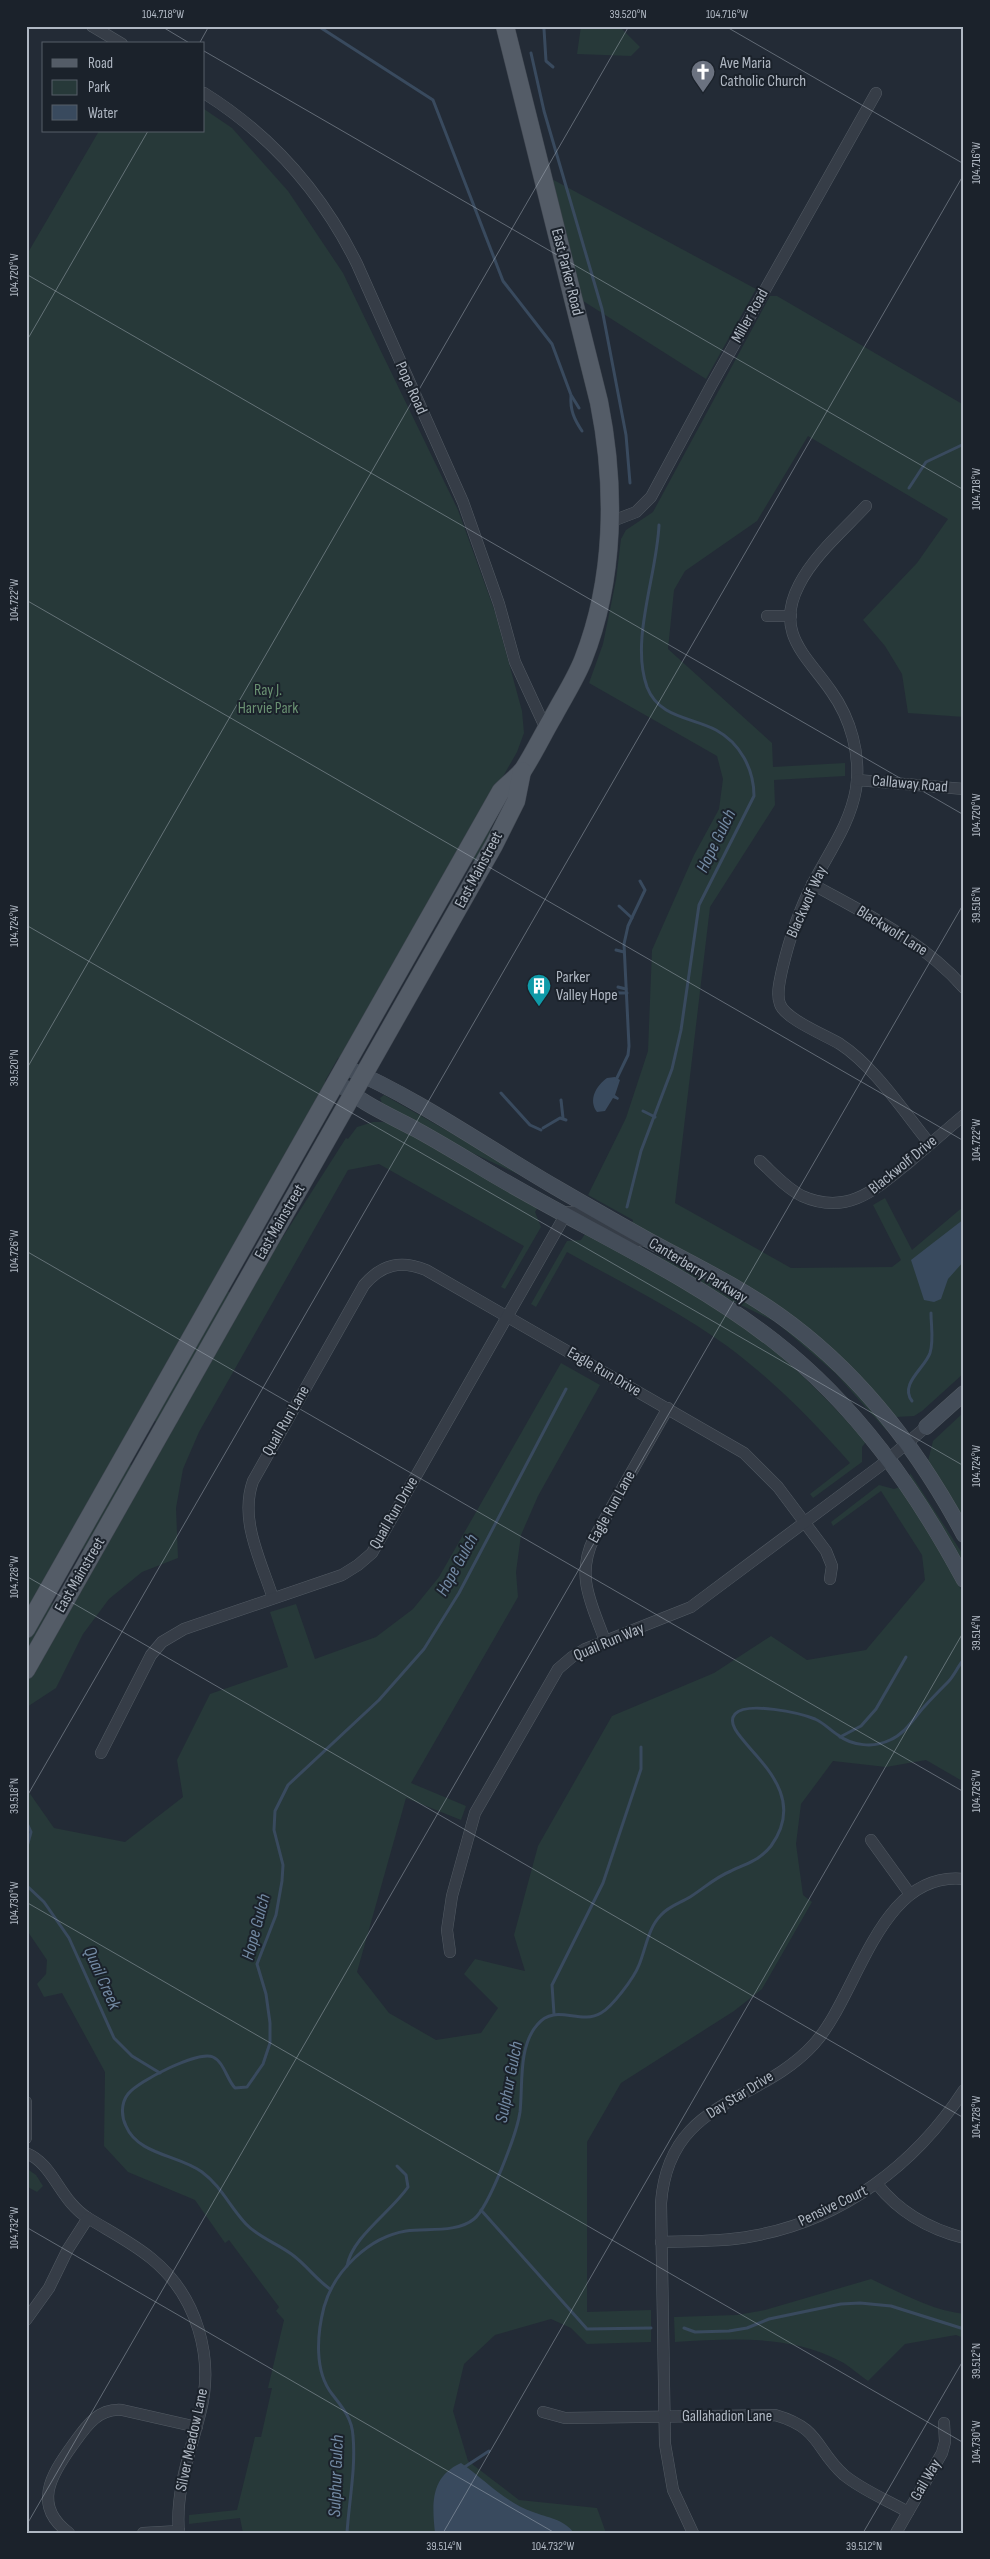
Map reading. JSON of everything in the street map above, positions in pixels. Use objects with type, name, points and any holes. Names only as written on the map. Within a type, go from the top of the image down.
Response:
[{"type":"main road","name":"East Parker Road","points":[[505,26],[599,402],[606,443],[610,522]]},
{"type":"main road","name":"East Mainstreet","points":[[26,1629],[501,791],[522,770],[570,687],[588,644],[604,582],[610,522]]},
{"type":"main road","name":"East Mainstreet","points":[[26,1670],[494,845],[516,801],[522,770]]},
{"type":"street","points":[[92,26],[119,42]]},
{"type":"street","name":"Pope Road","points":[[205,94],[239,116],[264,137],[303,180],[339,229],[357,264],[463,502],[499,604],[515,662],[546,730]]},
{"type":"street","name":"Miller Road","points":[[610,522],[636,512],[651,497],[712,384],[876,94]]},
{"type":"street","name":"Blackwolf Way","points":[[866,506],[802,579],[795,595],[791,616],[798,647],[832,691],[848,720],[856,753],[857,780],[847,820],[812,884],[797,920],[785,955],[775,1008],[787,1013],[849,1051],[878,1082],[930,1144]]},
{"type":"street","points":[[767,616],[791,616]]},
{"type":"street","name":"Callaway Road","points":[[857,780],[964,789]]},
{"type":"street","name":"Blackwolf Lane","points":[[812,884],[906,937],[934,958],[964,988]]},
{"type":"street","name":"Canterberry Parkway","points":[[964,1535],[907,1443],[849,1374],[793,1325],[764,1304],[647,1240],[364,1075],[341,1074],[352,1096],[434,1139],[564,1216],[699,1290],[773,1340],[839,1400],[889,1459],[928,1516],[964,1580]]},
{"type":"street","name":"Blackwolf Drive","points":[[760,1161],[790,1189],[802,1196],[823,1202],[847,1202],[873,1192],[964,1115]]},
{"type":"street","points":[[564,1216],[568,1212],[575,1211],[630,1241],[647,1240]]},
{"type":"street","name":"Quail Run Drive","points":[[102,1753],[146,1664],[162,1642],[184,1629],[342,1575],[358,1566],[372,1553],[564,1216]]},
{"type":"street","points":[[387,1252],[390,1265]]},
{"type":"street","name":"Eagle Run Drive","points":[[390,1265],[413,1266],[426,1270],[744,1453],[768,1475],[829,1556],[832,1570],[830,1579]]},
{"type":"street","name":"Quail Run Lane","points":[[273,1598],[249,1524],[247,1506],[250,1490],[257,1472],[364,1285],[375,1274],[390,1265]]},
{"type":"street","points":[[926,1427],[964,1393]]},
{"type":"street","name":"Eagle Run Lane","points":[[605,1641],[586,1590],[586,1560],[594,1538],[668,1408]]},
{"type":"street","name":"Quail Run Way","points":[[450,1952],[447,1930],[452,1896],[472,1821],[480,1803],[555,1672],[572,1656],[691,1607],[889,1459],[926,1427]]},
{"type":"street","points":[[871,1840],[910,1894]]},
{"type":"street","name":"Day Star Drive","points":[[693,2533],[671,2481],[663,2416],[662,2189],[668,2167],[678,2146],[690,2130],[707,2114],[788,2066],[814,2043],[892,1912],[910,1894],[936,1881],[964,1879]]},
{"type":"street","name":"Pensive Court","points":[[661,2242],[728,2240],[778,2230],[827,2212],[877,2184],[927,2139],[964,2090]]},
{"type":"street","points":[[26,2102],[26,2138]]},
{"type":"street","name":"Silver Meadow Lane","points":[[26,2153],[44,2164],[69,2202],[88,2218],[152,2259],[170,2276],[185,2297],[198,2328],[204,2353],[205,2388],[182,2486],[179,2532]]},
{"type":"street","points":[[877,2184],[891,2201],[906,2213],[964,2238]]},
{"type":"street","points":[[26,2320],[49,2288],[68,2249],[88,2218]]},
{"type":"street","points":[[69,2533],[57,2523],[51,2511],[49,2485],[56,2468],[86,2427],[96,2417],[113,2410],[122,2410],[197,2427]]},
{"type":"street","name":"Gallahadion Lane","points":[[543,2412],[565,2418],[762,2414],[787,2419],[809,2431],[848,2478],[908,2512]]},
{"type":"street","name":"Gail Way","points":[[896,2533],[942,2453],[945,2442],[944,2423]]},
{"type":"street","points":[[143,2533],[179,2532]]},
{"type":"green space","points":[[581,26],[619,26],[640,47],[631,56],[577,54]]},
{"type":"green space","name":"Ray J. Harvie Park","points":[[205,110],[232,128],[288,191],[343,273],[458,510],[495,612],[522,711],[524,733],[517,752],[343,1057],[338,1058],[325,1081],[326,1085],[26,1616],[26,256],[98,132],[205,132]]},
{"type":"green space","points":[[550,178],[756,289],[706,379],[580,299]]},
{"type":"green space","points":[[770,296],[777,296],[964,405],[964,717],[908,713],[902,674],[885,646],[863,620],[917,563],[948,519],[808,436],[757,521],[685,571],[674,590],[668,649],[772,743],[773,767],[845,763],[845,776],[774,780],[775,805],[710,907],[675,1203],[791,1268],[892,1267],[901,1260],[873,1205],[885,1198],[912,1250],[964,1206],[964,1373],[914,1416],[896,1417],[864,1381],[755,1292],[632,1223],[633,1220],[588,1195],[626,1118],[648,1051],[652,950],[694,855],[719,809],[723,779],[717,756],[589,683],[603,644],[616,580],[621,539],[626,530],[653,512]]},
{"type":"green space","points":[[488,829],[492,831],[477,863],[471,859]]},
{"type":"green space","points":[[384,1095],[552,1190],[464,1149],[382,1103],[380,1098]]},
{"type":"green space","points":[[373,1122],[383,1122],[398,1127],[538,1207],[535,1212],[541,1227],[505,1289],[501,1287],[524,1246],[379,1164],[348,1170],[199,1432],[183,1469],[176,1508],[178,1558],[142,1572],[109,1599],[83,1634],[56,1688],[27,1707],[26,1711],[26,1684],[251,1287],[346,1138],[348,1139],[357,1127]]},
{"type":"green space","points":[[585,1234],[691,1292],[732,1318],[767,1344],[811,1384],[866,1442],[862,1447],[862,1462],[813,1498],[810,1494],[850,1463],[807,1416],[761,1373],[708,1333],[668,1308],[567,1252],[536,1307],[531,1304],[567,1241],[581,1240]]},
{"type":"green space","points":[[634,1245],[690,1270],[728,1290],[779,1322],[836,1373],[888,1429],[887,1431],[835,1373],[776,1322],[716,1293]]},
{"type":"green space","points":[[226,1290],[232,1294],[159,1423],[153,1420]]},
{"type":"green space","points":[[561,1363],[600,1385],[538,1496],[521,1535],[516,1572],[518,1597],[411,1783],[466,1806],[461,1820],[406,1798],[357,1972],[389,2013],[436,2040],[481,2033],[498,2008],[464,1974],[475,1959],[525,1971],[514,1935],[538,1846],[612,1716],[714,1673],[771,1636],[807,1660],[866,1650],[925,1580],[922,1555],[881,1491],[833,1526],[831,1522],[879,1485],[894,1489],[900,1487],[940,1550],[964,1595],[964,1782],[926,1760],[886,1767],[833,1761],[801,1804],[796,1844],[803,1895],[812,1902],[762,1989],[734,2011],[621,2083],[587,2142],[587,2312],[651,2310],[651,2342],[587,2344],[571,2328],[551,2319],[495,2335],[464,2364],[453,2411],[468,2461],[519,2500],[597,2508],[606,2533],[243,2533],[240,2518],[189,2524],[189,2515],[237,2510],[255,2437],[261,2437],[272,2388],[268,2388],[284,2320],[276,2311],[279,2307],[229,2240],[225,2243],[195,2200],[128,2172],[104,2146],[105,2072],[62,1993],[44,1997],[37,1984],[46,1974],[47,1960],[26,1929],[26,1788],[54,1828],[125,1842],[183,1797],[177,1760],[210,1694],[288,1667],[270,1612],[296,1604],[315,1659],[376,1637],[413,1609],[439,1577]]},
{"type":"green space","points":[[964,1412],[964,1523],[928,1461],[933,1441]]},
{"type":"green space","points":[[128,1463],[134,1467],[86,1551],[81,1548]]},
{"type":"green space","points":[[910,1473],[964,1556],[964,1565],[910,1477]]},
{"type":"green space","points":[[50,1602],[55,1605],[26,1656],[26,1643]]},
{"type":"green space","points":[[26,2168],[36,2175],[43,2186],[37,2192],[26,2186]]},
{"type":"green space","points":[[871,2279],[928,2305],[964,2314],[964,2338],[956,2335],[905,2344],[868,2381],[840,2361],[800,2346],[759,2340],[675,2342],[674,2317],[737,2315],[765,2310]]},
{"type":"water","points":[[615,1077],[620,1080],[615,1095],[619,1098],[618,1100],[613,1098],[605,1111],[597,1112],[593,1103],[594,1094],[607,1078]]},
{"type":"water","points":[[964,1219],[964,1261],[948,1279],[941,1299],[934,1302],[924,1300],[911,1260]]},
{"type":"water","points":[[461,2463],[513,2503],[561,2522],[574,2533],[435,2533],[433,2512],[435,2492],[443,2476]]},
{"type":"waterway","points":[[318,26],[433,100],[503,281],[552,344],[571,395],[579,408]]},
{"type":"waterway","points":[[542,26],[544,29],[546,61],[553,67]]},
{"type":"waterway","points":[[531,53],[544,111],[602,309],[626,435],[630,483]]},
{"type":"waterway","points":[[571,396],[573,414],[582,431]]},
{"type":"waterway","points":[[909,488],[926,462],[964,444]]},
{"type":"waterway","name":"Hope Gulch","points":[[627,1207],[641,1151],[672,1069],[681,1030],[699,905],[754,796],[751,776],[739,749],[725,735],[716,730],[677,715],[659,705],[647,687],[641,649],[659,525]]},
{"type":"waterway","points":[[615,1082],[628,1055],[624,944],[628,926],[645,890],[640,881]]},
{"type":"waterway","points":[[619,906],[632,918]]},
{"type":"waterway","points":[[616,950],[624,952]]},
{"type":"waterway","points":[[618,987],[626,989]]},
{"type":"waterway","points":[[618,993],[627,993]]},
{"type":"waterway","points":[[501,1093],[530,1125],[541,1130]]},
{"type":"waterway","points":[[561,1100],[563,1118]]},
{"type":"waterway","points":[[643,1111],[655,1117]]},
{"type":"waterway","points":[[543,1128],[560,1118],[566,1120]]},
{"type":"waterway","points":[[912,1401],[909,1395],[911,1382],[930,1353],[932,1338],[931,1313]]},
{"type":"waterway","name":"Hope Gulch","points":[[330,2289],[294,2256],[251,2229],[215,2184],[202,2172],[193,2166],[149,2149],[132,2136],[124,2122],[122,2110],[124,2101],[134,2088],[169,2068],[195,2058],[206,2056],[217,2059],[235,2088],[247,2087],[263,2064],[270,2043],[270,2023],[266,1994],[257,1964],[276,1915],[282,1881],[283,1865],[274,1830],[275,1811],[288,1785],[379,1700],[424,1649],[459,1593],[566,1389]]},
{"type":"waterway","points":[[840,1737],[861,1726],[876,1709],[906,1657]]},
{"type":"waterway","name":"Sulphur Gulch","points":[[347,2533],[354,2460],[352,2430],[346,2413],[326,2385],[322,2374],[319,2352],[320,2329],[324,2307],[329,2294],[336,2281],[355,2258],[379,2240],[406,2231],[451,2228],[474,2219],[487,2200],[502,2169],[514,2136],[520,2112],[524,2055],[531,2034],[537,2025],[544,2018],[552,2015],[585,2017],[593,2016],[606,2010],[617,1999],[632,1977],[639,1965],[653,1926],[664,1912],[720,1876],[757,1858],[771,1846],[782,1822],[783,1801],[775,1781],[764,1764],[739,1735],[733,1724],[735,1714],[750,1708],[786,1711],[815,1719],[844,1739],[856,1744],[884,1743],[905,1730],[950,1680],[964,1659]]},
{"type":"waterway","points":[[554,2014],[552,1985],[603,1883],[641,1769],[641,1747]]},
{"type":"waterway","name":"Quail Creek","points":[[26,1821],[31,1832],[26,1850]]},
{"type":"waterway","name":"Quail Creek","points":[[26,1885],[44,1902],[69,1938],[114,2038],[132,2056],[160,2073]]},
{"type":"waterway","points":[[347,2266],[350,2255],[356,2245],[408,2187],[406,2175],[397,2166]]},
{"type":"waterway","points":[[481,2210],[587,2329],[651,2328]]},
{"type":"waterway","points":[[684,2328],[695,2332],[729,2331],[747,2328],[769,2319],[841,2304],[860,2303],[891,2306],[964,2329]]},
{"type":"waterway","points":[[463,2468],[489,2451]]},
{"type":"place","name":"Ave Maria Catholic Church","points":[[703,93]]},
{"type":"place","name":"Parker Valley Hope","points":[[539,1007]]}]
